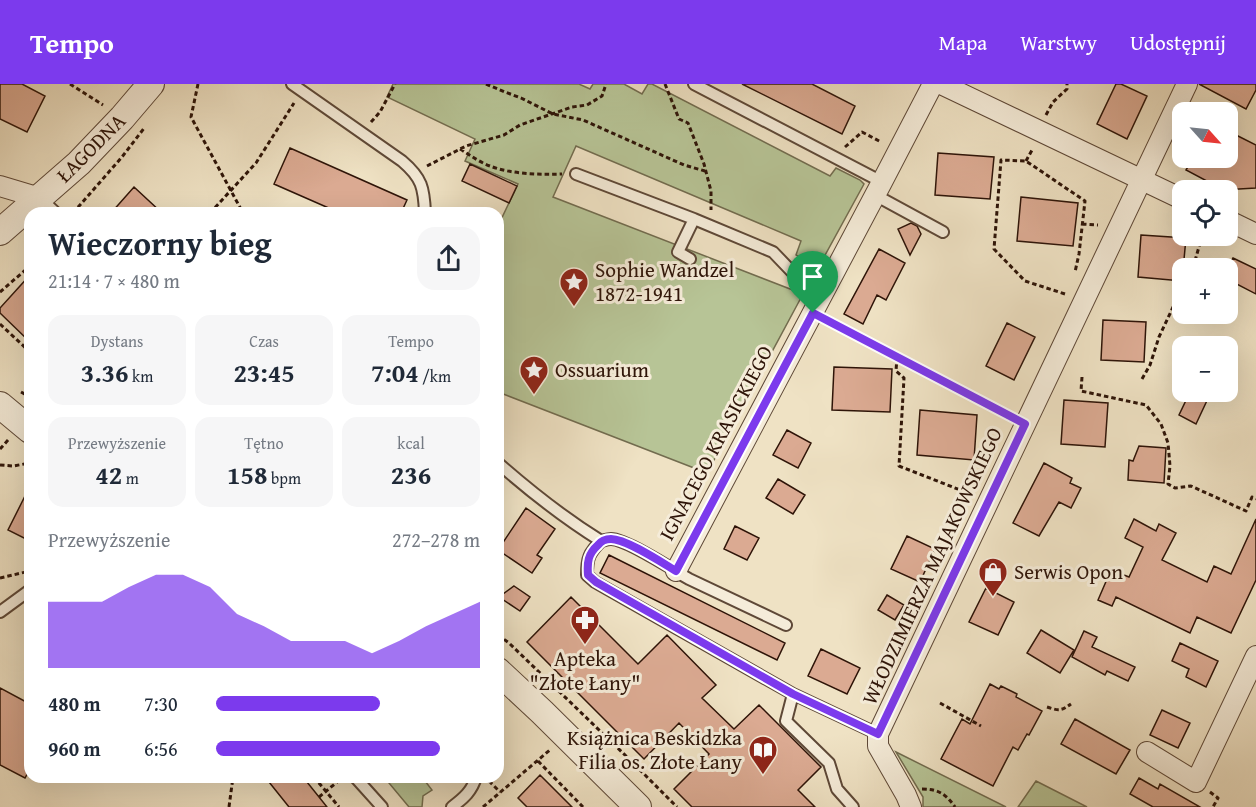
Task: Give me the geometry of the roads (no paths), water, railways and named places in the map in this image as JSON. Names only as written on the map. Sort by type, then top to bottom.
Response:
[{"type":"street","name":"ŁAGODNA","points":[[48,206],[79,163],[151,84]]},
{"type":"street","name":"IGNACEGO KRASICKIEGO","points":[[676,571],[933,84]]},
{"type":"street","points":[[941,84],[1172,194]]},
{"type":"street","name":"WŁODZIMIERZA MAJAKOWSKIEGO","points":[[910,807],[906,795],[878,746],[878,734],[1187,84]]},
{"type":"street","points":[[0,186],[48,206]]},
{"type":"street","name":"ŁAGODNA","points":[[0,232],[24,219]]},
{"type":"street","points":[[1238,225],[1256,234]]},
{"type":"street","points":[[0,405],[24,425]]},
{"type":"street","points":[[1147,752],[1196,782],[1256,656]]},
{"type":"street","points":[[504,676],[638,807]]},
{"type":"lane","points":[[694,84],[834,157],[943,232]]},
{"type":"lane","points":[[297,87],[416,173],[424,192],[425,207]]},
{"type":"lane","points":[[576,174],[773,252],[796,276],[826,288]]},
{"type":"lane","points":[[690,259],[678,252],[694,219]]},
{"type":"lane","points":[[504,468],[570,522],[601,541]]},
{"type":"lane","points":[[786,625],[689,579],[627,543],[612,539],[601,541],[589,555],[588,575],[596,582],[793,694],[878,734]]},
{"type":"lane","points":[[0,612],[24,594]]},
{"type":"lane","points":[[793,694],[786,721],[829,763],[837,789],[853,807]]},
{"type":"lane","points":[[360,783],[382,807]]},
{"type":"lane","points":[[452,807],[468,795],[475,783]]},
{"type":"place","name":"Sophie Wandzel 1872-1941","points":[[574,308]]},
{"type":"place","name":"Ossuarium","points":[[534,396]]},
{"type":"place","name":"Serwis Opon","points":[[993,598]]},
{"type":"place","name":"Apteka \"Złote Łany\"","points":[[585,646]]},
{"type":"place","name":"Książnica Beskidzka Filia os. Złote Łany","points":[[763,776]]}]
